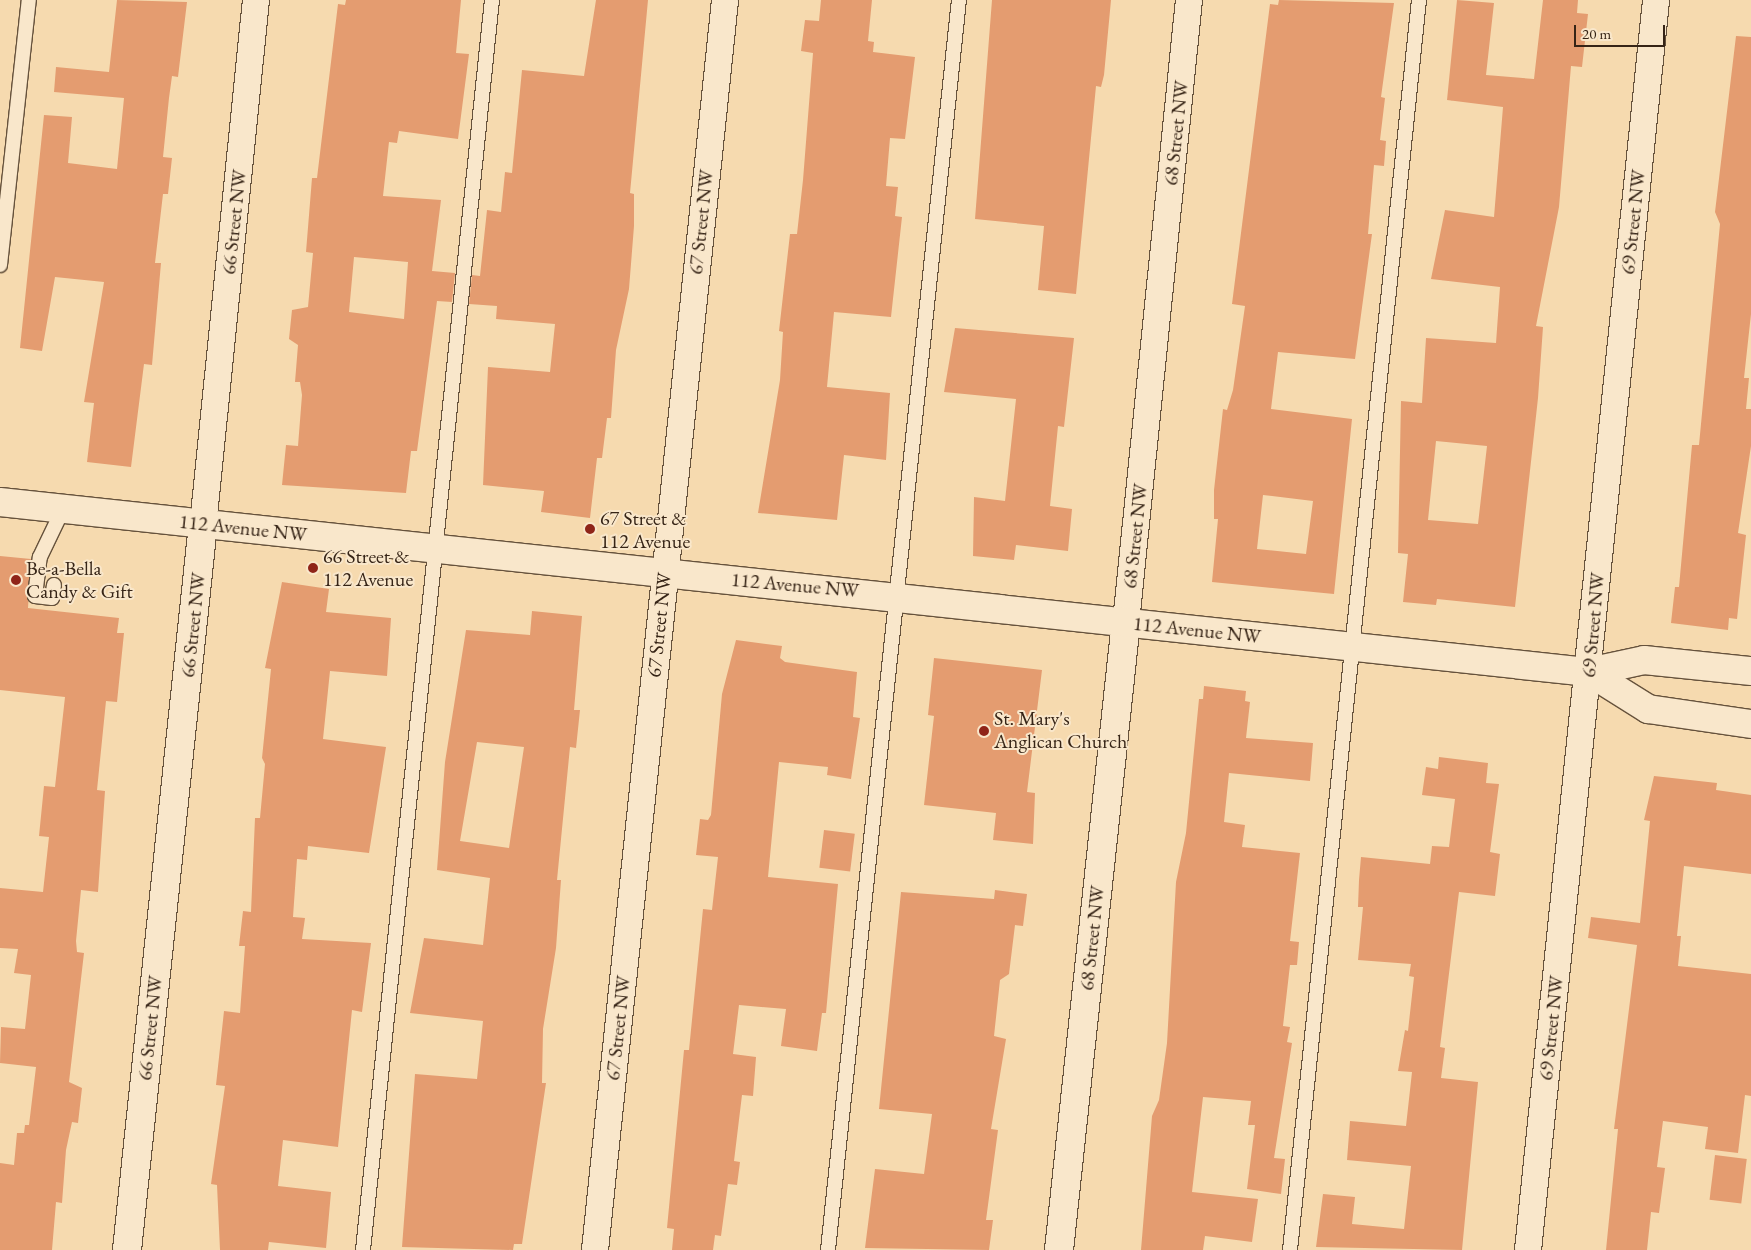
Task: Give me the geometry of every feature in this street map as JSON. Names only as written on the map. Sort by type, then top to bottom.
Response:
[{"type":"main road","name":"112 Avenue NW","points":[[0,502],[664,573],[898,595],[1126,622],[1589,672],[1644,660],[1751,671]]},
{"type":"main road","name":"66 Street NW","points":[[126,1250],[203,525]]},
{"type":"main road","name":"68 Street NW","points":[[1060,1250],[1126,622]]},
{"type":"main road","name":"112 Avenue NW","points":[[1589,672],[1648,709],[1751,724]]},
{"type":"street","name":"66 Street NW","points":[[203,525],[256,0]]},
{"type":"street","name":"67 Street NW","points":[[595,1250],[725,0]]},
{"type":"street","name":"68 Street NW","points":[[1126,622],[1189,0]]},
{"type":"street","name":"69 Street NW","points":[[1528,1250],[1589,672],[1656,0]]},
{"type":"lane","points":[[0,265],[29,0]]},
{"type":"lane","points":[[363,1250],[437,548],[492,0]]},
{"type":"lane","points":[[828,1250],[959,0]]},
{"type":"lane","points":[[1290,1250],[1355,647],[1419,0]]},
{"type":"lane","points":[[54,585],[52,598],[35,596],[40,557],[63,509]]},
{"type":"building","points":[[117,0],[187,2],[178,77],[172,76],[163,157],[172,158],[168,194],[163,194],[155,263],[161,263],[152,365],[144,364],[131,467],[87,462],[94,403],[84,402],[104,282],[55,277],[42,351],[20,348],[44,115],[72,117],[68,163],[117,169],[124,98],[54,92],[56,67],[109,72]]},
{"type":"building","points":[[346,0],[461,0],[456,53],[469,54],[458,139],[399,131],[397,143],[389,142],[383,196],[441,200],[432,271],[455,273],[452,302],[437,301],[417,451],[411,451],[406,493],[282,485],[286,445],[298,446],[302,395],[300,382],[295,382],[298,345],[289,339],[292,310],[308,307],[313,253],[306,252],[312,178],[317,178],[338,4],[345,5]],"holes":[[[354,257],[408,262],[404,319],[349,312]]]},
{"type":"building","points":[[596,0],[648,0],[630,193],[634,194],[634,226],[629,289],[616,350],[611,418],[607,418],[602,458],[597,458],[590,518],[541,512],[544,491],[483,485],[488,367],[550,372],[555,324],[496,319],[497,306],[469,304],[472,275],[480,276],[487,210],[501,212],[505,172],[512,173],[522,70],[584,76]]},
{"type":"building","points":[[821,0],[872,0],[868,41],[874,42],[873,52],[915,57],[905,139],[890,138],[886,186],[898,187],[895,216],[902,217],[891,317],[834,312],[827,387],[890,393],[886,460],[844,455],[837,520],[758,513],[780,380],[783,332],[779,331],[790,234],[797,234],[803,180],[813,53],[801,51],[805,20],[819,21]]},
{"type":"building","points":[[992,0],[1111,0],[1104,75],[1101,87],[1096,86],[1076,294],[1038,290],[1044,226],[975,219]]},
{"type":"building","points":[[1279,0],[1394,3],[1381,97],[1385,98],[1380,140],[1386,141],[1384,166],[1374,165],[1368,234],[1372,234],[1355,359],[1278,352],[1271,409],[1352,419],[1334,594],[1212,582],[1218,519],[1214,519],[1214,490],[1223,409],[1227,410],[1233,390],[1245,306],[1232,304],[1270,4],[1278,5]],"holes":[[[1263,495],[1313,501],[1306,554],[1257,549]]]},
{"type":"building","points":[[1457,0],[1494,3],[1486,75],[1534,79],[1543,0],[1578,0],[1577,13],[1588,14],[1582,67],[1571,66],[1559,207],[1536,326],[1543,327],[1538,398],[1515,607],[1437,599],[1436,605],[1403,602],[1408,554],[1398,553],[1401,401],[1422,403],[1426,338],[1496,343],[1500,287],[1431,279],[1445,210],[1494,217],[1503,107],[1447,100]],"holes":[[[1436,441],[1487,446],[1478,524],[1428,520]]]},
{"type":"building","points":[[1736,36],[1751,37],[1751,314],[1744,378],[1749,378],[1746,409],[1751,409],[1751,446],[1738,533],[1746,535],[1737,619],[1729,618],[1728,630],[1671,623],[1675,587],[1679,587],[1692,445],[1699,445],[1720,224],[1715,212]]},
{"type":"building","points":[[955,328],[1074,338],[1064,427],[1058,426],[1050,506],[1072,509],[1068,551],[1016,545],[1014,560],[973,556],[974,497],[1005,501],[1016,399],[944,392]]},
{"type":"building","points":[[0,556],[31,559],[28,608],[119,618],[117,633],[124,633],[117,702],[106,701],[97,790],[105,791],[98,892],[81,890],[76,941],[77,952],[84,953],[69,1082],[82,1088],[78,1123],[72,1122],[66,1150],[62,1203],[56,1202],[52,1250],[0,1250],[0,1163],[14,1165],[17,1133],[24,1133],[25,1125],[29,1125],[36,1067],[0,1063],[1,1027],[25,1029],[31,975],[14,973],[18,949],[0,948],[0,888],[43,892],[49,837],[39,836],[44,786],[55,787],[65,697],[0,690]]},
{"type":"building","points":[[282,582],[329,589],[326,612],[391,618],[387,676],[330,671],[323,739],[386,747],[369,853],[308,846],[307,860],[297,859],[293,917],[305,918],[302,939],[371,943],[362,1012],[352,1010],[338,1147],[283,1140],[278,1186],[331,1192],[326,1248],[269,1242],[268,1250],[220,1250],[217,1185],[211,1184],[225,1086],[216,1085],[224,1011],[240,1013],[245,946],[239,946],[243,911],[251,912],[255,818],[260,818],[265,764],[262,758],[271,669],[265,668]]},
{"type":"building","points":[[532,611],[582,616],[574,710],[580,710],[576,748],[570,747],[557,880],[561,880],[556,948],[543,1029],[542,1083],[546,1083],[522,1244],[514,1244],[513,1250],[402,1247],[415,1074],[477,1079],[483,1021],[410,1013],[424,938],[483,945],[490,878],[437,870],[445,762],[466,630],[530,635]],"holes":[[[477,742],[524,747],[509,848],[460,841]]]},
{"type":"building","points":[[736,640],[782,646],[780,658],[785,662],[857,672],[853,717],[860,718],[851,779],[827,775],[828,767],[779,762],[768,877],[838,884],[826,1013],[822,1013],[817,1051],[781,1046],[786,1009],[739,1005],[733,1054],[756,1057],[753,1096],[742,1095],[734,1161],[740,1162],[737,1185],[728,1184],[721,1236],[715,1235],[713,1250],[672,1250],[674,1229],[667,1228],[684,1050],[689,1050],[703,909],[712,910],[718,857],[696,855],[700,819],[708,820],[711,815],[722,694]]},
{"type":"building","name":"St. Mary's Anglican Church","points":[[934,658],[1042,670],[1027,792],[1035,793],[1033,844],[993,840],[996,813],[924,805],[934,716],[928,715]]},
{"type":"building","points":[[1204,686],[1246,691],[1245,701],[1250,702],[1246,738],[1313,743],[1310,781],[1229,773],[1224,822],[1245,825],[1242,847],[1300,853],[1290,941],[1299,942],[1297,965],[1290,965],[1283,1026],[1290,1027],[1287,1042],[1292,1043],[1274,1158],[1285,1159],[1281,1194],[1247,1189],[1255,1125],[1248,1125],[1251,1101],[1203,1097],[1192,1192],[1258,1199],[1252,1242],[1205,1236],[1203,1250],[1141,1250],[1152,1116],[1159,1100],[1167,1043],[1176,882],[1186,833],[1199,699],[1203,699]]},
{"type":"building","points":[[1439,757],[1488,763],[1486,783],[1499,784],[1490,852],[1500,854],[1495,896],[1459,892],[1440,1047],[1445,1048],[1441,1078],[1478,1082],[1462,1250],[1316,1247],[1323,1194],[1355,1197],[1352,1224],[1404,1229],[1411,1166],[1347,1160],[1350,1121],[1406,1126],[1412,1072],[1398,1071],[1405,1030],[1408,1031],[1414,977],[1409,976],[1411,964],[1358,960],[1363,907],[1358,907],[1359,880],[1361,857],[1430,864],[1432,846],[1449,847],[1455,799],[1422,795],[1426,767],[1438,769]]},
{"type":"building","points":[[1654,776],[1717,783],[1716,790],[1751,795],[1751,874],[1684,866],[1677,936],[1681,936],[1678,966],[1751,974],[1751,1096],[1745,1095],[1738,1153],[1705,1149],[1708,1127],[1663,1121],[1657,1167],[1665,1168],[1659,1213],[1651,1212],[1647,1250],[1606,1250],[1618,1129],[1614,1129],[1637,945],[1588,938],[1591,917],[1640,923],[1650,821],[1644,820]]},
{"type":"building","points":[[824,830],[855,834],[850,871],[819,868]]},
{"type":"building","points":[[995,890],[1027,894],[1023,926],[1015,925],[1009,974],[1000,980],[994,1036],[1006,1039],[991,1129],[998,1130],[986,1220],[993,1220],[989,1250],[865,1248],[875,1169],[924,1174],[932,1114],[879,1109],[901,892],[994,899]]},
{"type":"building","points":[[1715,1155],[1747,1159],[1741,1204],[1710,1200]]},
{"type":"place","name":"67 Street & 112 Avenue","points":[[590,529]]},
{"type":"place","name":"66 Street & 112 Avenue","points":[[313,568]]},
{"type":"place","name":"Be-a-Bella Candy & Gift","points":[[16,580]]},
{"type":"place","name":"St. Mary's Anglican Church","points":[[984,731]]}]
